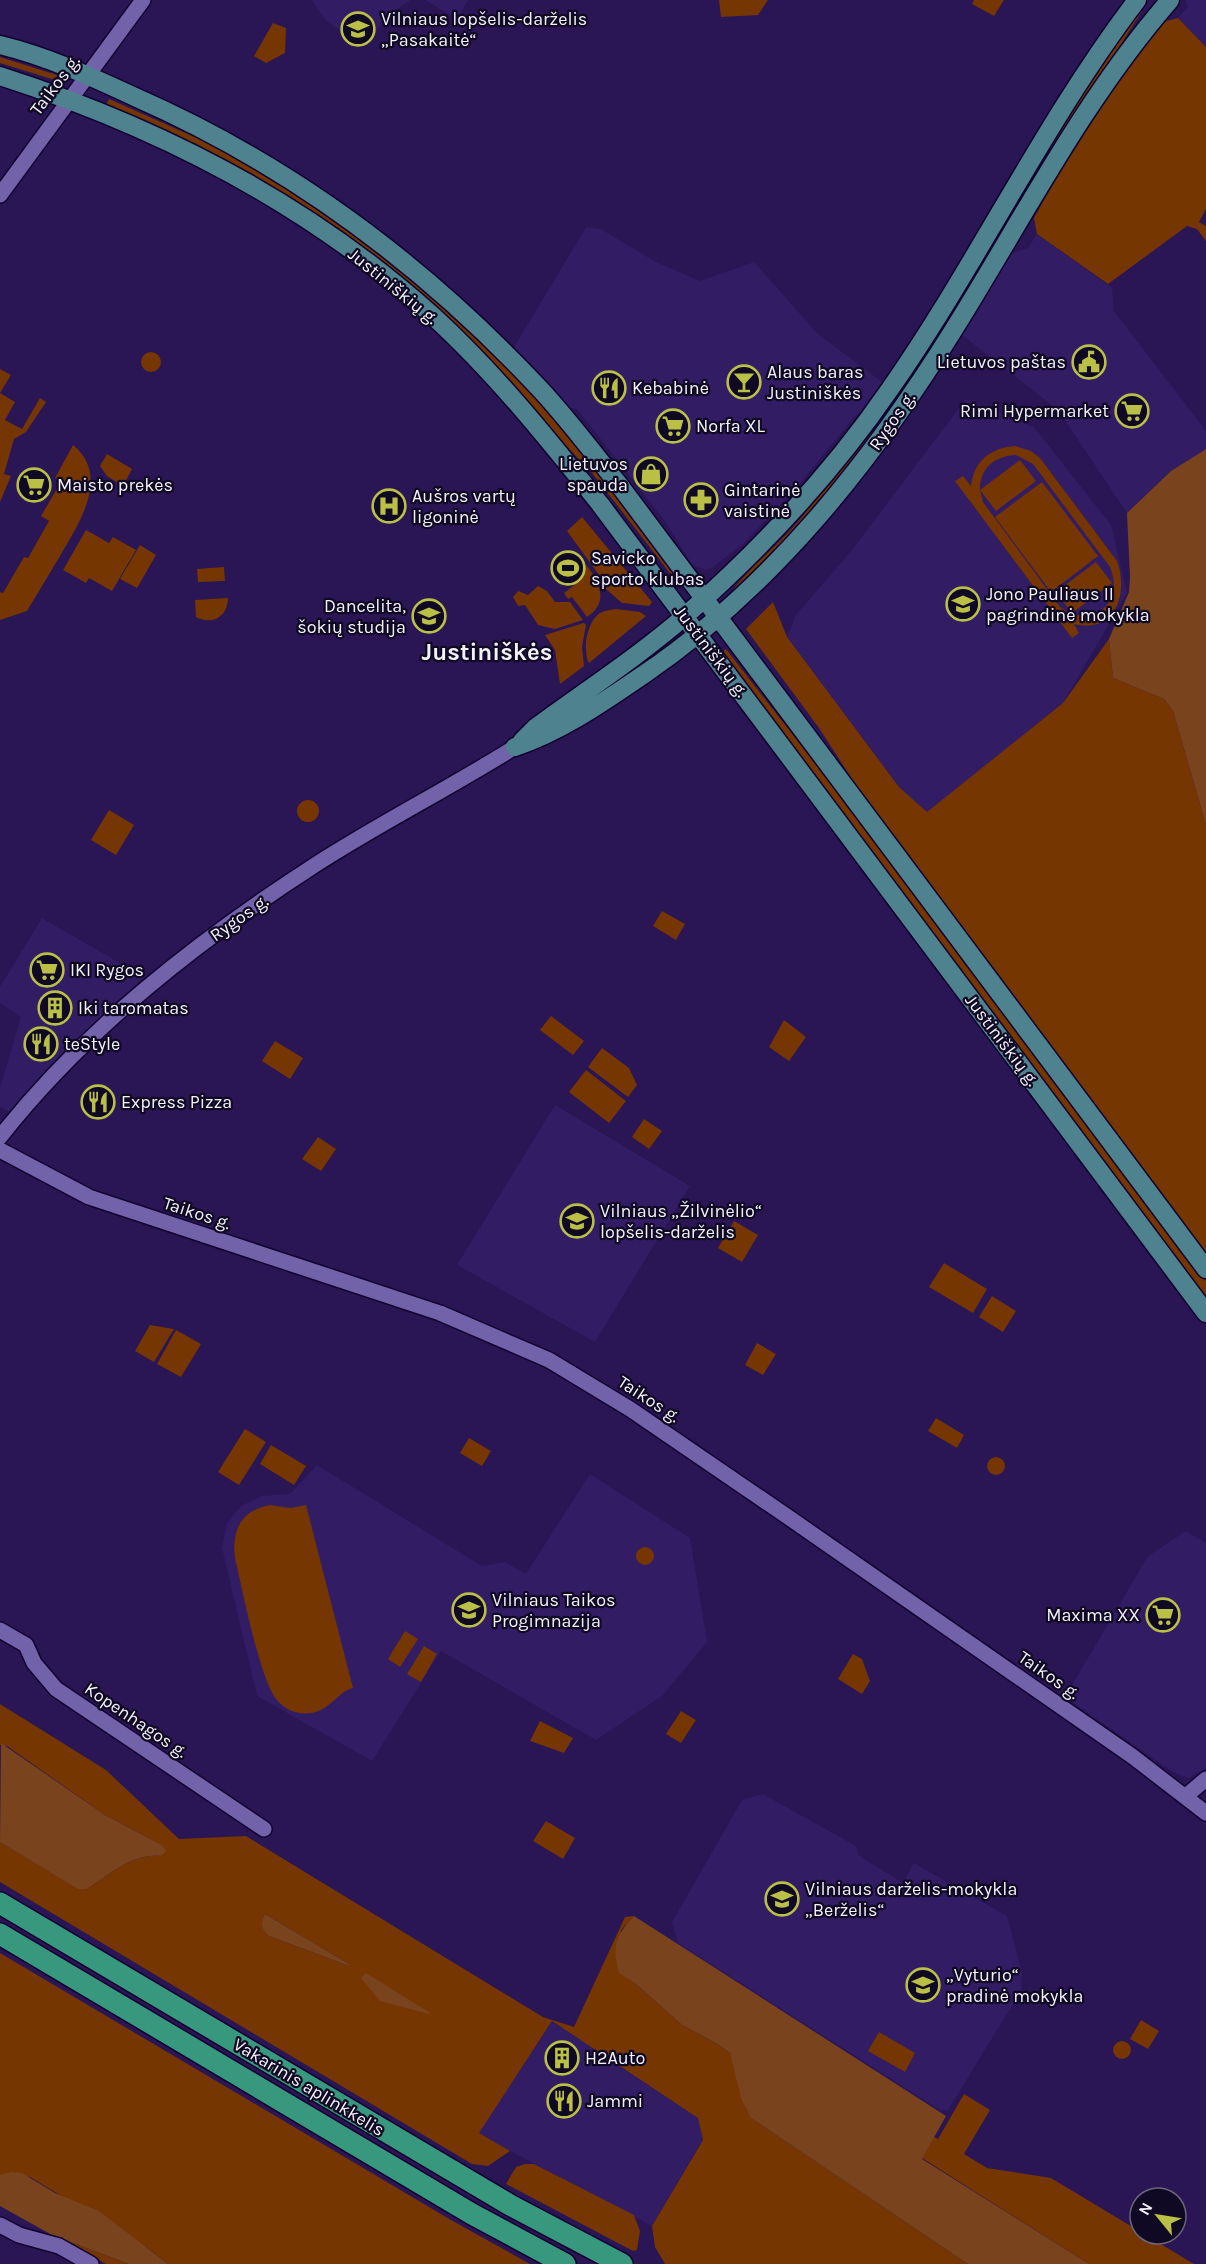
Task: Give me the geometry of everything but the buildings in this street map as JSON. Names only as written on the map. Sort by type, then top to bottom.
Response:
[{"type":"highway","name":"Vakarinis aplinkkelis","points":[[0,1903],[471,2182],[622,2264]]},
{"type":"highway","name":"Vakarinis aplinkkelis","points":[[0,1934],[472,2214],[565,2264]]},
{"type":"main road","name":"Rygos g.","points":[[515,747],[535,728],[685,616],[789,514],[862,427],[891,388],[1090,65],[1137,0]]},
{"type":"main road","name":"Rygos g.","points":[[515,747],[567,726],[699,635],[809,528],[876,445],[957,325],[1066,141],[1108,78],[1170,0]]},
{"type":"main road","name":"Justiniškių g.","points":[[0,45],[87,75],[171,113],[273,169],[350,218],[402,258],[483,330],[541,390],[620,486],[1206,1269]]},
{"type":"main road","name":"Justiniškių g.","points":[[0,76],[69,98],[195,154],[255,187],[328,235],[393,283],[434,318],[536,425],[600,504],[1206,1313]]},
{"type":"street","name":"Taikos g.","points":[[0,195],[143,0]]},
{"type":"street","name":"Rygos g.","points":[[0,1137],[69,1061],[109,1022],[146,988],[207,940],[317,864],[515,747]]},
{"type":"street","name":"Taikos g.","points":[[0,1150],[89,1197],[440,1313],[549,1360],[698,1455],[1186,1796],[1206,1813]]},
{"type":"street","name":"Kopenhagos g.","points":[[0,1630],[26,1645],[34,1663],[56,1689],[264,1829]]},
{"type":"street","points":[[1186,1796],[1206,1779]]},
{"type":"street","points":[[0,2225],[19,2235],[59,2246],[91,2264]]},
{"type":"shaded area","name":"Vilniaus lopšelis-darželis „Pasakaitė“","points":[[312,0],[411,0],[386,16],[373,37],[362,44],[326,21]]},
{"type":"shaded area","name":"Vilniaus lopšelis-darželis „Pasakaitė“","points":[[425,0],[468,0],[457,19]]},
{"type":"shaded area","points":[[719,0],[768,0],[758,15],[721,17]]},
{"type":"shaded area","points":[[974,0],[1004,0],[994,16],[972,4]]},
{"type":"shaded area","points":[[1185,0],[1206,0],[1206,47],[1178,18],[1188,7]]},
{"type":"shaded area","points":[[1138,8],[1142,11],[998,239],[1027,182],[1066,115]]},
{"type":"shaded area","points":[[1178,18],[1206,47],[1206,209],[1199,222],[1206,226],[1206,241],[1197,229],[1187,226],[1108,284],[1037,234],[1034,218],[1087,121],[1159,23]]},
{"type":"shaded area","points":[[273,23],[286,28],[285,53],[266,63],[254,56]]},
{"type":"shaded area","points":[[0,57],[57,75],[55,80],[0,63]]},
{"type":"shaded area","points":[[109,99],[260,166],[341,219],[466,322],[590,458],[681,578],[676,581],[593,474],[442,316],[183,140],[106,105]]},
{"type":"shaded area","points":[[586,227],[601,229],[656,262],[700,281],[754,262],[818,334],[885,384],[866,408],[855,416],[797,487],[744,543],[712,568],[705,570],[692,565],[665,521],[577,409],[567,407],[513,349]]},
{"type":"shaded area","points":[[1037,234],[1112,288],[1114,311],[1206,431],[1206,449],[1171,471],[1127,513],[1058,410],[962,335],[1011,253],[1028,248]]},
{"type":"shaded area","points":[[931,340],[937,344],[887,420],[807,519],[734,592],[732,591],[793,528],[868,430]]},
{"type":"shaded area","points":[[151,352],[158,355],[161,362],[158,369],[151,372],[144,369],[141,362],[144,355]]},
{"type":"shaded area","points":[[0,369],[11,375],[0,393]]},
{"type":"shaded area","points":[[0,393],[15,402],[5,420],[22,429],[40,398],[46,402],[26,432],[14,439],[4,474],[11,476],[0,502]]},
{"type":"shaded area","name":"Jono Pauliaus II pagrindinė mokykla","points":[[966,399],[1034,427],[1111,525],[1127,593],[1063,703],[927,813],[899,787],[787,637],[796,615],[852,550]]},
{"type":"shaded area","points":[[73,445],[84,457],[90,471],[91,485],[82,515],[27,611],[0,620],[0,592],[3,593],[24,557],[28,558],[49,521],[41,516],[61,482],[55,478]]},
{"type":"shaded area","points":[[1015,446],[1031,451],[1040,458],[1117,561],[1121,586],[1115,609],[1100,623],[1088,626],[1074,624],[1079,633],[1072,638],[955,481],[963,476],[971,486],[976,469],[985,457],[1006,447]],"holes":[[[1016,455],[1033,464],[1110,567],[1113,592],[1103,610],[1083,616],[1060,607],[983,502],[981,482],[986,469],[995,460]]]},
{"type":"shaded area","points":[[1206,449],[1206,825],[1173,711],[1164,699],[1113,678],[1109,639],[1129,592],[1127,513],[1171,471]]},
{"type":"shaded area","points":[[107,454],[132,469],[123,486],[107,476],[100,466]]},
{"type":"shaded area","points":[[1020,460],[1036,481],[996,511],[980,490]]},
{"type":"shaded area","points":[[1042,482],[1098,556],[1051,592],[995,517]]},
{"type":"shaded area","points":[[582,517],[652,602],[649,606],[622,603],[606,589],[602,579],[567,531]]},
{"type":"shaded area","points":[[86,530],[109,543],[113,537],[136,550],[112,591],[89,578],[86,583],[63,570]]},
{"type":"shaded area","points":[[140,545],[156,555],[137,588],[120,579]]},
{"type":"shaded area","points":[[577,556],[594,576],[600,593],[600,602],[587,617],[572,597],[568,599],[564,593],[581,580],[576,573],[579,570],[571,561]]},
{"type":"shaded area","points":[[1096,562],[1112,583],[1072,613],[1056,592]]},
{"type":"shaded area","points":[[224,567],[225,581],[198,582],[197,569]]},
{"type":"shaded area","points":[[538,586],[547,591],[555,602],[570,602],[583,620],[555,629],[538,625],[525,605],[518,606],[513,597],[518,591],[528,595]]},
{"type":"shaded area","points":[[228,598],[225,610],[218,618],[202,620],[196,617],[195,600]]},
{"type":"shaded area","points":[[773,602],[787,637],[899,787],[927,812],[1063,703],[1109,639],[1113,678],[1164,699],[1173,711],[1206,825],[1206,1259],[878,819],[819,728],[746,629]]},
{"type":"shaded area","points":[[616,609],[640,612],[646,616],[589,663],[586,643],[589,628],[602,612]]},
{"type":"shaded area","points":[[584,623],[586,625],[582,647],[584,666],[560,684],[555,650],[545,635]]},
{"type":"shaded area","points":[[726,649],[920,898],[1206,1281],[1206,1302],[722,652]]},
{"type":"shaded area","points":[[308,800],[316,803],[319,811],[316,819],[308,822],[300,819],[297,811],[300,803]]},
{"type":"shaded area","points":[[109,810],[134,825],[116,855],[91,840]]},
{"type":"shaded area","points":[[662,911],[685,924],[676,940],[653,926]]},
{"type":"shaded area","points":[[42,918],[144,977],[83,1034],[10,1112],[0,1107],[0,1088],[21,1017],[0,1003],[0,987]]},
{"type":"shaded area","points":[[551,1016],[584,1041],[573,1055],[540,1030]]},
{"type":"shaded area","points":[[784,1020],[806,1037],[789,1061],[769,1047]]},
{"type":"shaded area","points":[[275,1041],[303,1058],[290,1079],[262,1061]]},
{"type":"shaded area","points":[[602,1048],[629,1068],[637,1085],[628,1097],[588,1067]]},
{"type":"shaded area","points":[[586,1070],[626,1101],[609,1123],[569,1092]]},
{"type":"shaded area","name":"Vilniaus „Žilvinėlio“ lopšelis-darželis","points":[[555,1105],[690,1186],[595,1342],[457,1265]]},
{"type":"shaded area","points":[[644,1119],[662,1131],[649,1149],[632,1137]]},
{"type":"shaded area","points":[[318,1137],[336,1149],[321,1171],[302,1159]]},
{"type":"shaded area","points":[[734,1221],[758,1235],[742,1262],[718,1248]]},
{"type":"shaded area","points":[[944,1263],[987,1289],[973,1313],[929,1287]]},
{"type":"shaded area","points":[[992,1296],[1016,1311],[1003,1332],[979,1317]]},
{"type":"shaded area","points":[[150,1325],[174,1329],[154,1362],[135,1351]]},
{"type":"shaded area","points":[[176,1330],[201,1344],[181,1377],[157,1364]]},
{"type":"shaded area","points":[[757,1343],[776,1354],[763,1375],[745,1365]]},
{"type":"shaded area","points":[[936,1418],[964,1435],[957,1448],[928,1431]]},
{"type":"shaded area","points":[[245,1429],[266,1442],[239,1485],[218,1472]]},
{"type":"shaded area","points":[[469,1438],[491,1451],[482,1466],[460,1453]]},
{"type":"shaded area","points":[[271,1445],[306,1466],[294,1485],[260,1464]]},
{"type":"shaded area","points":[[992,1457],[1000,1457],[1005,1462],[1003,1473],[992,1475],[987,1470],[987,1462]]},
{"type":"shaded area","name":"Vilniaus Taikos Progimnazija","points":[[317,1465],[482,1566],[505,1562],[526,1574],[590,1474],[690,1538],[707,1642],[662,1696],[596,1740],[441,1651],[372,1761],[257,1696],[222,1548],[227,1523],[241,1506],[262,1496],[290,1494]]},
{"type":"shaded area","points":[[270,1505],[291,1508],[306,1505],[353,1688],[342,1693],[318,1712],[297,1712],[288,1709],[277,1700],[264,1674],[247,1611],[235,1558],[235,1539],[240,1523],[252,1511]]},
{"type":"shaded area","points":[[1186,1531],[1206,1543],[1206,1768],[1189,1778],[1173,1772],[1065,1697],[1148,1556]]},
{"type":"shaded area","points":[[645,1547],[651,1550],[654,1556],[651,1562],[645,1565],[639,1562],[636,1556],[639,1550]]},
{"type":"shaded area","points":[[405,1631],[418,1639],[400,1667],[388,1659]]},
{"type":"shaded area","points":[[424,1646],[437,1654],[421,1682],[407,1674]]},
{"type":"shaded area","points":[[853,1654],[862,1659],[870,1681],[862,1694],[838,1679]]},
{"type":"shaded area","points":[[0,1704],[106,1770],[179,1839],[246,1836],[543,2017],[574,2027],[625,1917],[634,1916],[621,1930],[619,1972],[682,2025],[730,2053],[751,2118],[968,2264],[665,2264],[655,2247],[652,2226],[703,2140],[698,2118],[552,2021],[479,2133],[510,2151],[488,2166],[472,2164],[0,1882],[0,1842],[79,1889],[87,1889],[131,1861],[161,1856],[162,1845],[105,1815],[7,1746],[0,1745]],"holes":[[[265,1914],[349,1966],[269,1936],[263,1926]]]},
{"type":"shaded area","points":[[681,1711],[696,1720],[681,1743],[666,1734]]},
{"type":"shaded area","points":[[540,1721],[573,1738],[564,1753],[530,1741]]},
{"type":"shaded area","points":[[1,1743],[105,1815],[162,1845],[166,1851],[161,1856],[131,1861],[87,1889],[78,1889],[0,1842]]},
{"type":"shaded area","points":[[763,1794],[856,1846],[858,1854],[864,1859],[903,1883],[914,1863],[1007,1916],[1022,1972],[1021,1991],[948,2110],[940,2110],[678,1943],[672,1922],[742,1800]]},
{"type":"shaded area","points":[[546,1821],[575,1838],[563,1859],[533,1841]]},
{"type":"shaded area","points":[[265,1914],[349,1966],[269,1936],[262,1926]]},
{"type":"shaded area","points":[[634,1916],[946,2116],[922,2159],[1089,2264],[968,2264],[751,2118],[741,2098],[730,2053],[682,2025],[636,1984],[619,1973],[616,1956],[617,1942]]},
{"type":"shaded area","points":[[0,1953],[451,2220],[530,2264],[168,2264],[146,2247],[30,2177],[0,2175]]},
{"type":"shaded area","points":[[366,1973],[429,2014],[380,2001],[361,1978]]},
{"type":"shaded area","points":[[1141,2020],[1159,2031],[1148,2049],[1130,2039]]},
{"type":"shaded area","points":[[552,2021],[698,2118],[703,2139],[652,2226],[478,2134]]},
{"type":"shaded area","points":[[879,2032],[915,2053],[905,2072],[868,2051]]},
{"type":"shaded area","points":[[1118,2041],[1126,2041],[1131,2046],[1129,2057],[1118,2059],[1113,2054],[1113,2046]]},
{"type":"shaded area","points":[[964,2094],[990,2110],[964,2154],[987,2168],[1051,2178],[1128,2224],[1128,2246],[1164,2246],[1194,2264],[1089,2264],[922,2158],[934,2137],[938,2139]]},
{"type":"shaded area","points":[[534,2164],[634,2215],[640,2231],[637,2250],[633,2251],[506,2184],[516,2167]]},
{"type":"shaded area","points":[[11,2172],[22,2173],[55,2193],[99,2211],[168,2264],[129,2264],[52,2235],[0,2206],[0,2175]]},
{"type":"shaded area","points":[[52,2235],[129,2264],[106,2264]]},
{"type":"place","name":"Vilniaus lopšelis-darželis „Pasakaitė“","points":[[358,29]]},
{"type":"place","name":"Lietuvos paštas","points":[[1089,362]]},
{"type":"place","name":"Alaus baras Justiniškės","points":[[744,382]]},
{"type":"place","name":"Kebabinė","points":[[609,388]]},
{"type":"place","name":"Rimi Hypermarket","points":[[1132,411]]},
{"type":"place","name":"Norfa XL","points":[[673,426]]},
{"type":"place","name":"Lietuvos spauda","points":[[651,474]]},
{"type":"place","name":"Maisto prekės","points":[[34,485]]},
{"type":"place","name":"Gintarinė vaistinė","points":[[701,500]]},
{"type":"place","name":"Aušros vartų ligoninė","points":[[389,506]]},
{"type":"place","name":"Savicko sporto klubas","points":[[568,568]]},
{"type":"place","name":"Jono Pauliaus II pagrindinė mokykla","points":[[963,604]]},
{"type":"place","name":"Dancelita, šokių studija","points":[[429,616]]},
{"type":"place","name":"IKI Rygos","points":[[47,970]]},
{"type":"place","name":"Iki taromatas","points":[[55,1008]]},
{"type":"place","name":"teStyle","points":[[41,1044]]},
{"type":"place","name":"Express Pizza","points":[[98,1102]]},
{"type":"place","name":"Vilniaus „Žilvinėlio“ lopšelis-darželis","points":[[577,1221]]},
{"type":"place","name":"Vilniaus Taikos Progimnazija","points":[[469,1610]]},
{"type":"place","name":"Maxima XX","points":[[1163,1615]]},
{"type":"place","name":"Vilniaus darželis-mokykla „Berželis“","points":[[782,1899]]},
{"type":"place","name":"„Vyturio“ pradinė mokykla","points":[[923,1985]]},
{"type":"place","name":"H2Auto","points":[[562,2058]]},
{"type":"place","name":"Jammi","points":[[564,2101]]},
{"type":"district","name":"Justiniškės","points":[[487,652]]}]
